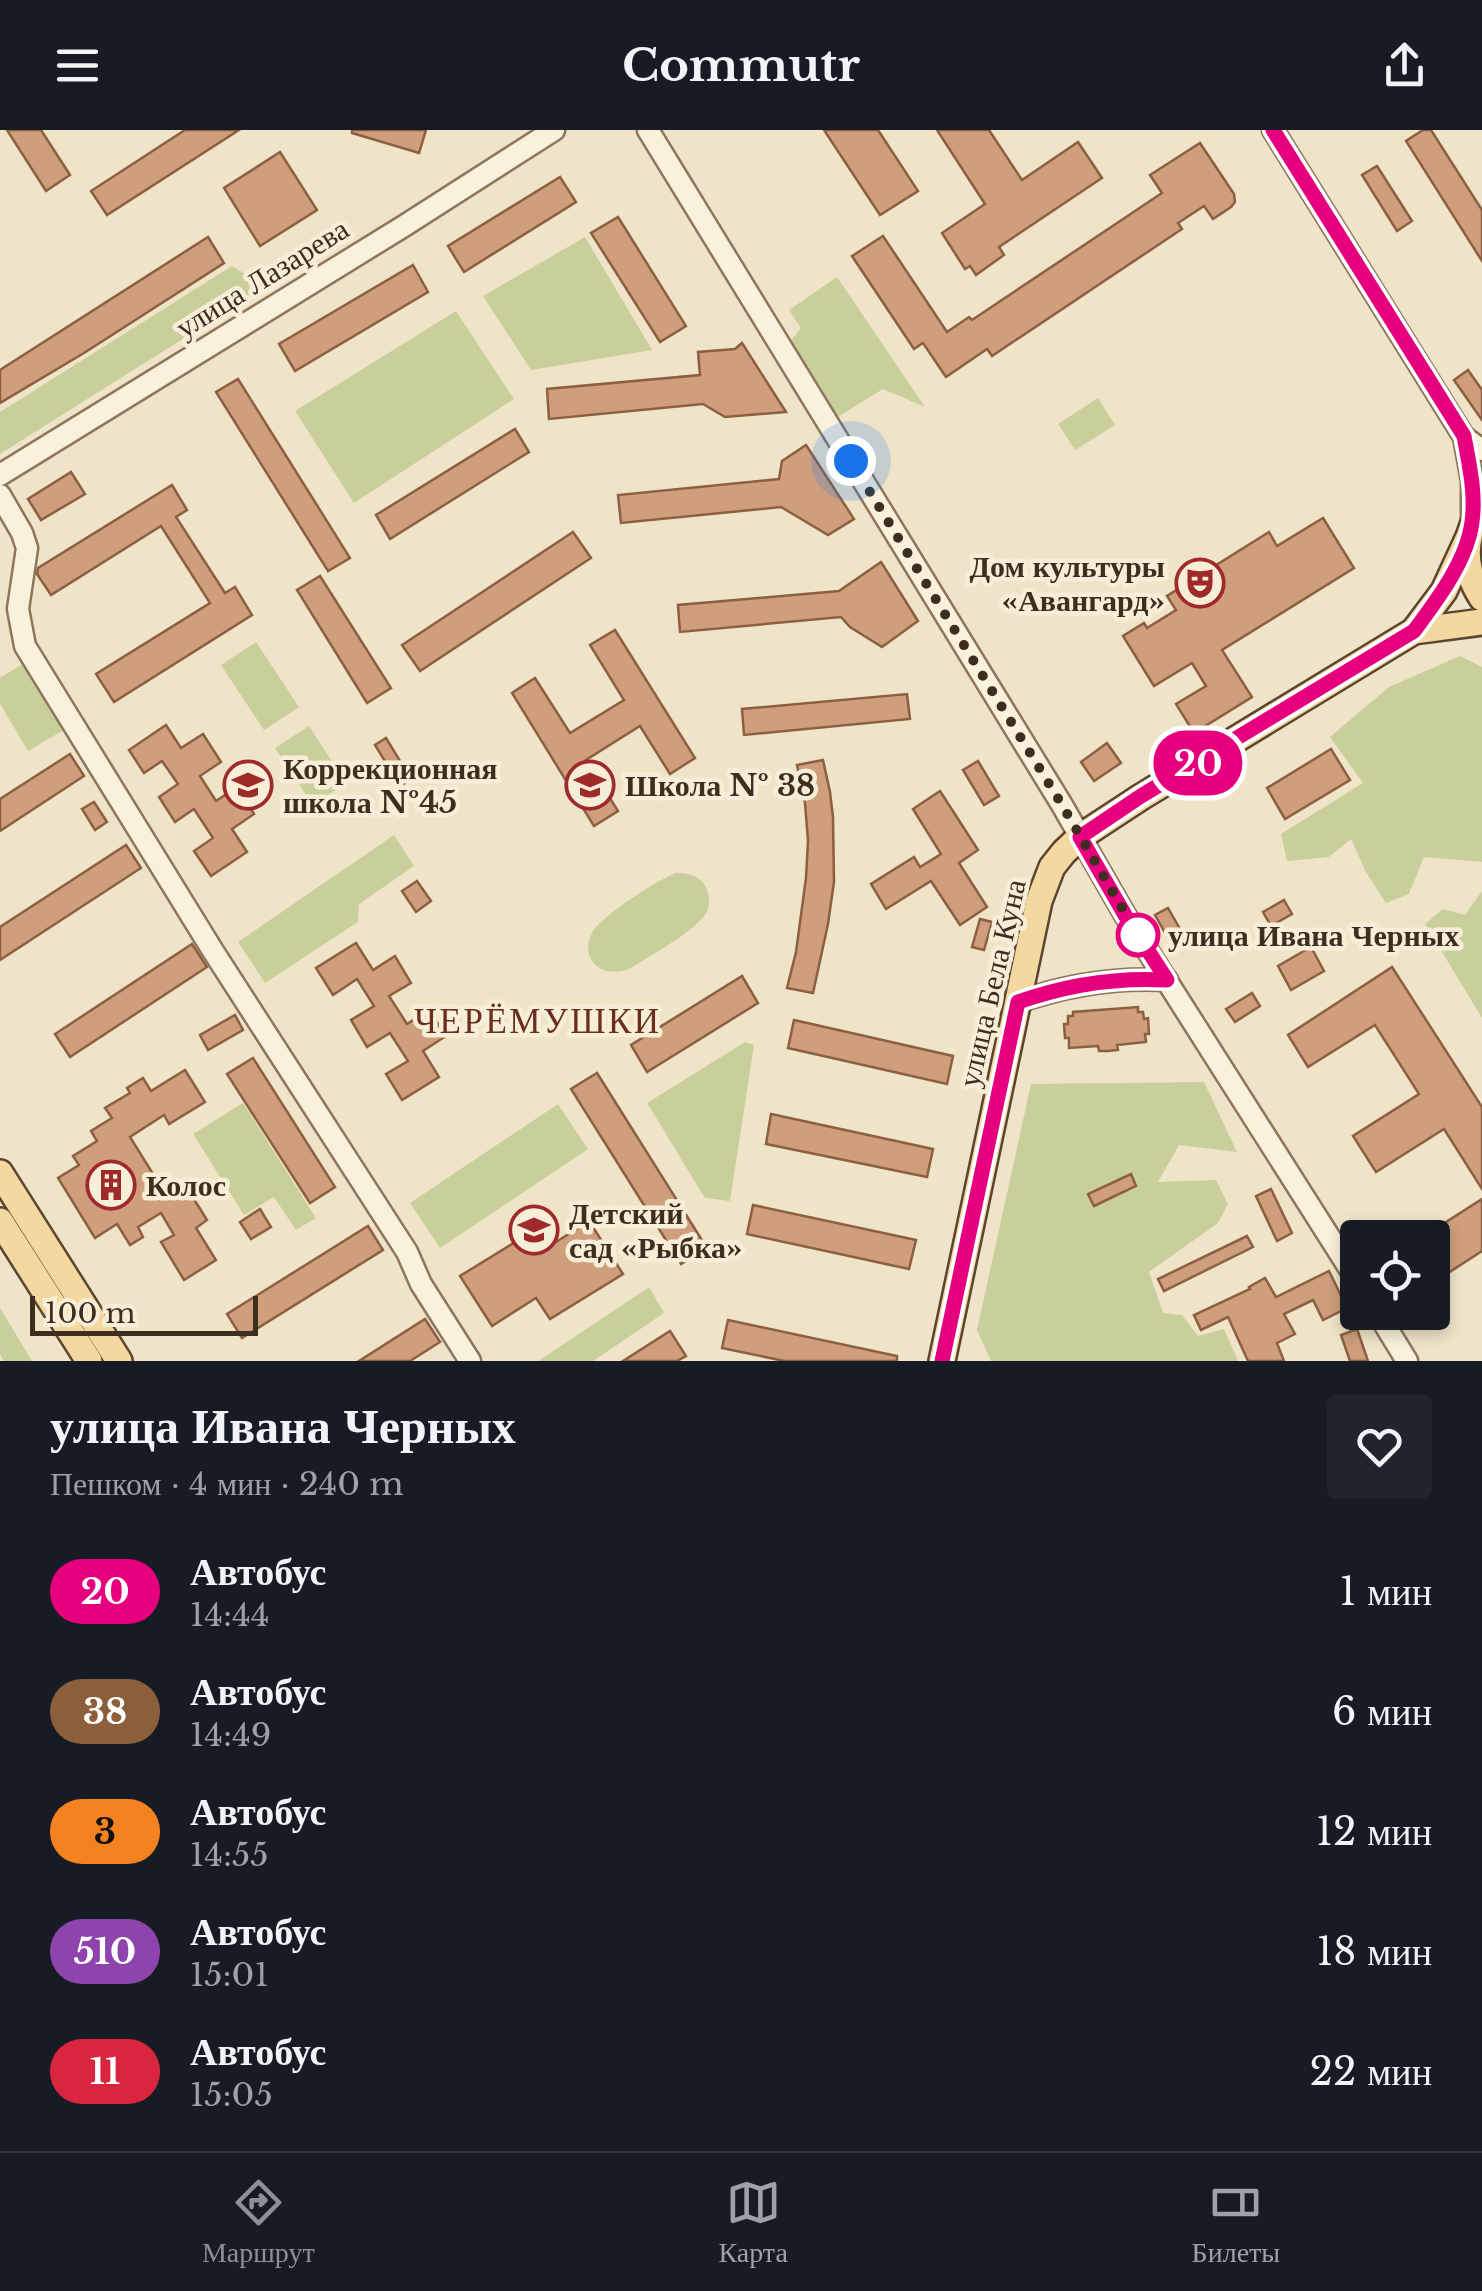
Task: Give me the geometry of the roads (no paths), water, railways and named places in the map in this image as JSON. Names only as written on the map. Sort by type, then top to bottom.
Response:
[{"type":"main road","name":"улица Бела Куна","points":[[1414,631],[1444,590],[1474,525]]},
{"type":"main road","points":[[1474,525],[1468,568],[1482,598]]},
{"type":"main road","name":"улица Бела Куна","points":[[942,1361],[1044,883],[1064,852],[1141,796],[1414,631],[1482,622]]},
{"type":"main road","points":[[0,1172],[119,1361]]},
{"type":"main road","points":[[0,1220],[89,1361]]},
{"type":"street","name":"улица Лазарева","points":[[0,474],[554,130]]},
{"type":"street","points":[[648,130],[1125,915],[1340,1254]]},
{"type":"street","points":[[1272,130],[1464,436],[1482,450]]},
{"type":"street","points":[[1464,436],[1474,525]]},
{"type":"street","points":[[0,494],[27,548],[18,610],[25,646],[208,942],[407,1252],[421,1284],[470,1361]]},
{"type":"street","points":[[1018,1002],[1059,989],[1112,980],[1167,980]]},
{"type":"street","points":[[1387,1330],[1407,1361]]},
{"type":"place","name":"Дом культуры «Авангард»","points":[[1200,583]]},
{"type":"place","name":"Коррекционная школа №45","points":[[248,785]]},
{"type":"place","name":"Школа № 38","points":[[590,785]]},
{"type":"place","name":"улица Ивана Черных","points":[[1138,935]]},
{"type":"place","name":"Колос","points":[[111,1185]]},
{"type":"place","name":"Детский сад «Рыбка»","points":[[534,1230]]},
{"type":"district","name":"ЧЕРЁМУШКИ","points":[[538,1020]]}]
